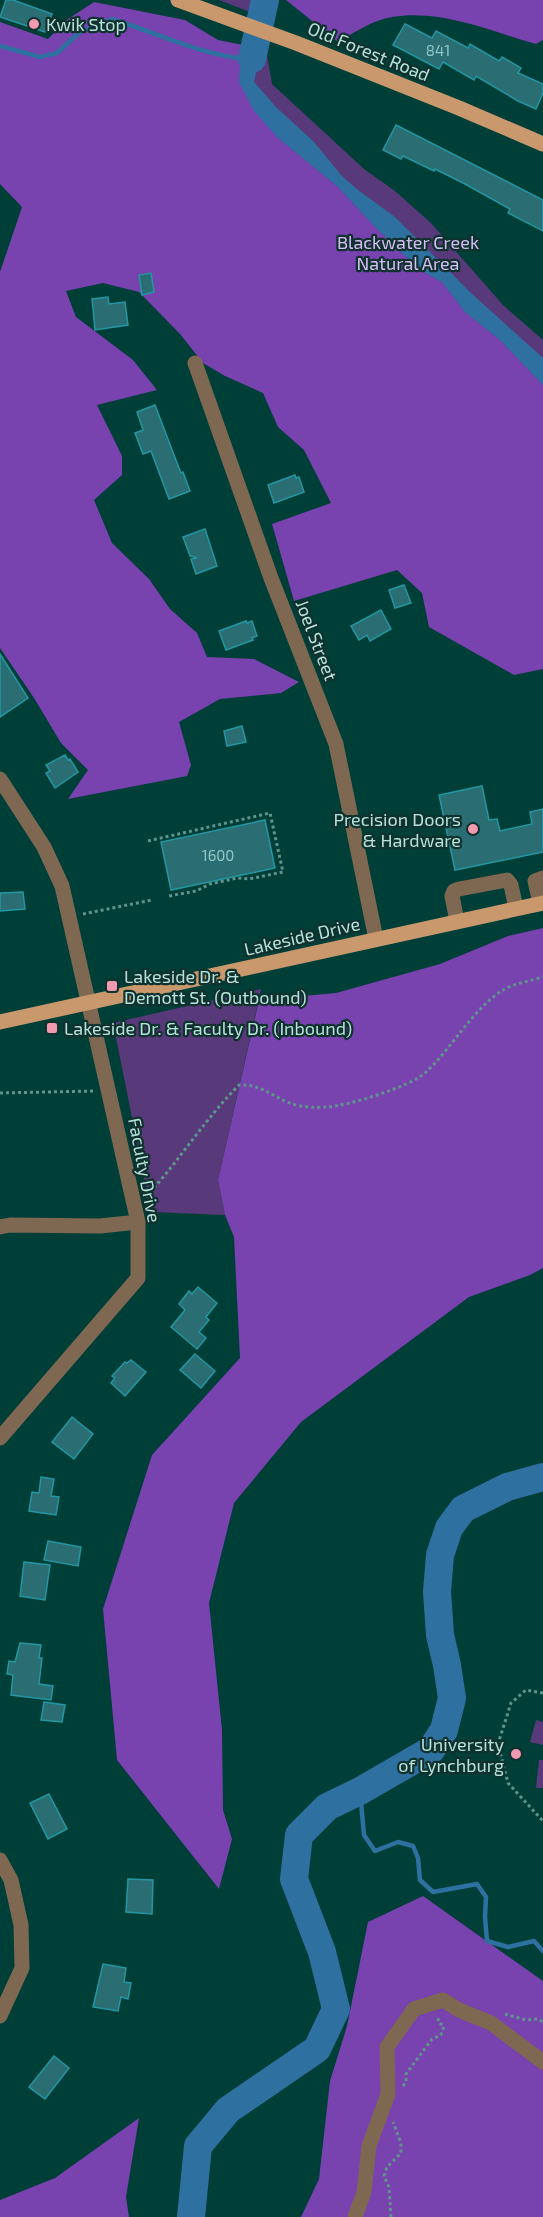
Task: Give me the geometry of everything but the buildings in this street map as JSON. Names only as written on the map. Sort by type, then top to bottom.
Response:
[{"type":"main road","name":"Old Forest Road","points":[[178,0],[296,43],[543,144]]},
{"type":"main road","name":"Lakeside Drive","points":[[0,1022],[542,903]]},
{"type":"street","name":"Joel Street","points":[[195,363],[271,578],[336,744],[376,939]]},
{"type":"street","name":"Faculty Drive","points":[[0,779],[44,847],[62,886],[138,1222],[138,1278],[0,1438]]},
{"type":"street","points":[[542,903],[536,881],[543,878]]},
{"type":"street","points":[[457,921],[452,896],[454,891],[459,889],[507,880],[511,885],[516,908]]},
{"type":"street","points":[[0,1227],[9,1225],[100,1226],[138,1222]]},
{"type":"street","points":[[0,1860],[11,1880],[21,1925],[22,1968],[0,2016]]},
{"type":"street","points":[[355,2217],[364,2192],[369,2146],[388,2094],[387,2047],[414,2009],[442,2000],[459,2010],[491,2023],[543,2062]]},
{"type":"path","points":[[148,841],[270,813],[282,872],[249,879],[224,880],[196,891],[169,896]]},
{"type":"path","points":[[79,915],[152,900]]},
{"type":"path","points":[[145,1199],[239,1085],[251,1084],[292,1104],[327,1107],[390,1090],[424,1074],[482,1008],[501,990],[543,977]]},
{"type":"path","points":[[0,1093],[98,1091]]},
{"type":"path","points":[[543,1692],[526,1690],[511,1704],[498,1744],[508,1783],[543,1821]]},
{"type":"path","points":[[400,2089],[406,2082],[406,2074],[432,2039],[441,2035],[444,2026],[438,2022],[439,2013],[443,2007],[442,2000]]},
{"type":"path","points":[[391,2217],[389,2187],[384,2176],[387,2167],[401,2153],[401,2144],[392,2116]]},
{"type":"green space","name":"Blackwater Creek Natural Area","points":[[219,0],[277,0],[267,55],[272,84],[364,169],[395,191],[431,223],[503,305],[543,340],[543,438],[0,94],[240,68],[250,12]]},
{"type":"green space","points":[[261,989],[218,1180],[225,1215],[151,1212],[113,1023]]},
{"type":"green space","points":[[536,1720],[543,1722],[543,1745],[530,1742]]},
{"type":"green space","points":[[539,1760],[543,1760],[543,1788],[536,1788]]},
{"type":"shaded area","points":[[286,0],[543,0],[543,40],[536,44],[465,23],[411,15],[378,21],[338,42]]},
{"type":"shaded area","points":[[94,2],[185,20],[218,40],[243,45],[239,82],[278,138],[338,187],[420,270],[442,282],[465,312],[501,341],[543,385],[543,669],[514,675],[429,627],[422,593],[397,570],[294,601],[272,524],[331,503],[304,450],[278,427],[263,393],[203,363],[180,334],[139,292],[103,283],[66,291],[76,317],[133,360],[157,390],[97,405],[122,456],[122,475],[94,500],[112,543],[149,579],[170,609],[197,633],[207,657],[254,659],[299,682],[281,693],[220,699],[179,722],[191,765],[187,776],[68,799],[88,770],[61,743],[0,648],[0,272],[22,207],[0,184],[0,22],[48,39],[68,19]]},
{"type":"shaded area","points":[[543,928],[543,1268],[469,1297],[301,1422],[234,1503],[209,1603],[222,1730],[223,1810],[232,1839],[219,1889],[117,1760],[103,1609],[152,1455],[240,1358],[234,1237],[225,1215],[218,1180],[259,1000],[336,993],[440,964],[508,936]]},
{"type":"shaded area","points":[[423,1896],[543,1981],[543,2217],[301,2217],[319,2179],[330,2081],[347,2026],[368,1922]]},
{"type":"shaded area","points":[[139,2118],[126,2197],[129,2217],[0,2217],[0,2200],[55,2178]]},
{"type":"water","points":[[260,0],[277,0],[272,20],[255,12]]},
{"type":"water","points":[[252,27],[264,32],[254,82],[277,108],[314,142],[341,175],[395,217],[472,294],[543,358],[543,385],[501,341],[465,312],[442,282],[420,270],[338,187],[278,138],[254,111],[239,82],[241,48]]},
{"type":"waterway","points":[[252,59],[265,0]]},
{"type":"waterway","points":[[0,46],[40,57],[57,53],[80,32],[112,19],[194,48],[245,59]]},
{"type":"waterway","points":[[191,2217],[198,2146],[228,2110],[317,2049],[336,2009],[322,1952],[294,1879],[299,1835],[327,1807],[360,1791],[431,1750],[444,1730],[452,1698],[440,1635],[437,1592],[440,1555],[449,1528],[463,1509],[507,1487],[543,1477]]},
{"type":"waterway","points":[[360,1791],[364,1835],[375,1851],[398,1842],[413,1846],[418,1858],[420,1880],[433,1892],[477,1884],[486,1897],[487,1941],[508,1947],[534,1941],[543,1951]]},
{"type":"place","name":"Kwik Stop","points":[[34,24]]},
{"type":"place","name":"Precision Doors & Hardware","points":[[473,829]]},
{"type":"place","name":"Lakeside Dr. & Demott St. (Outbound)","points":[[112,986]]},
{"type":"place","name":"Lakeside Dr. & Faculty Dr. (Inbound)","points":[[52,1028]]},
{"type":"place","name":"University of Lynchburg","points":[[516,1754]]}]
